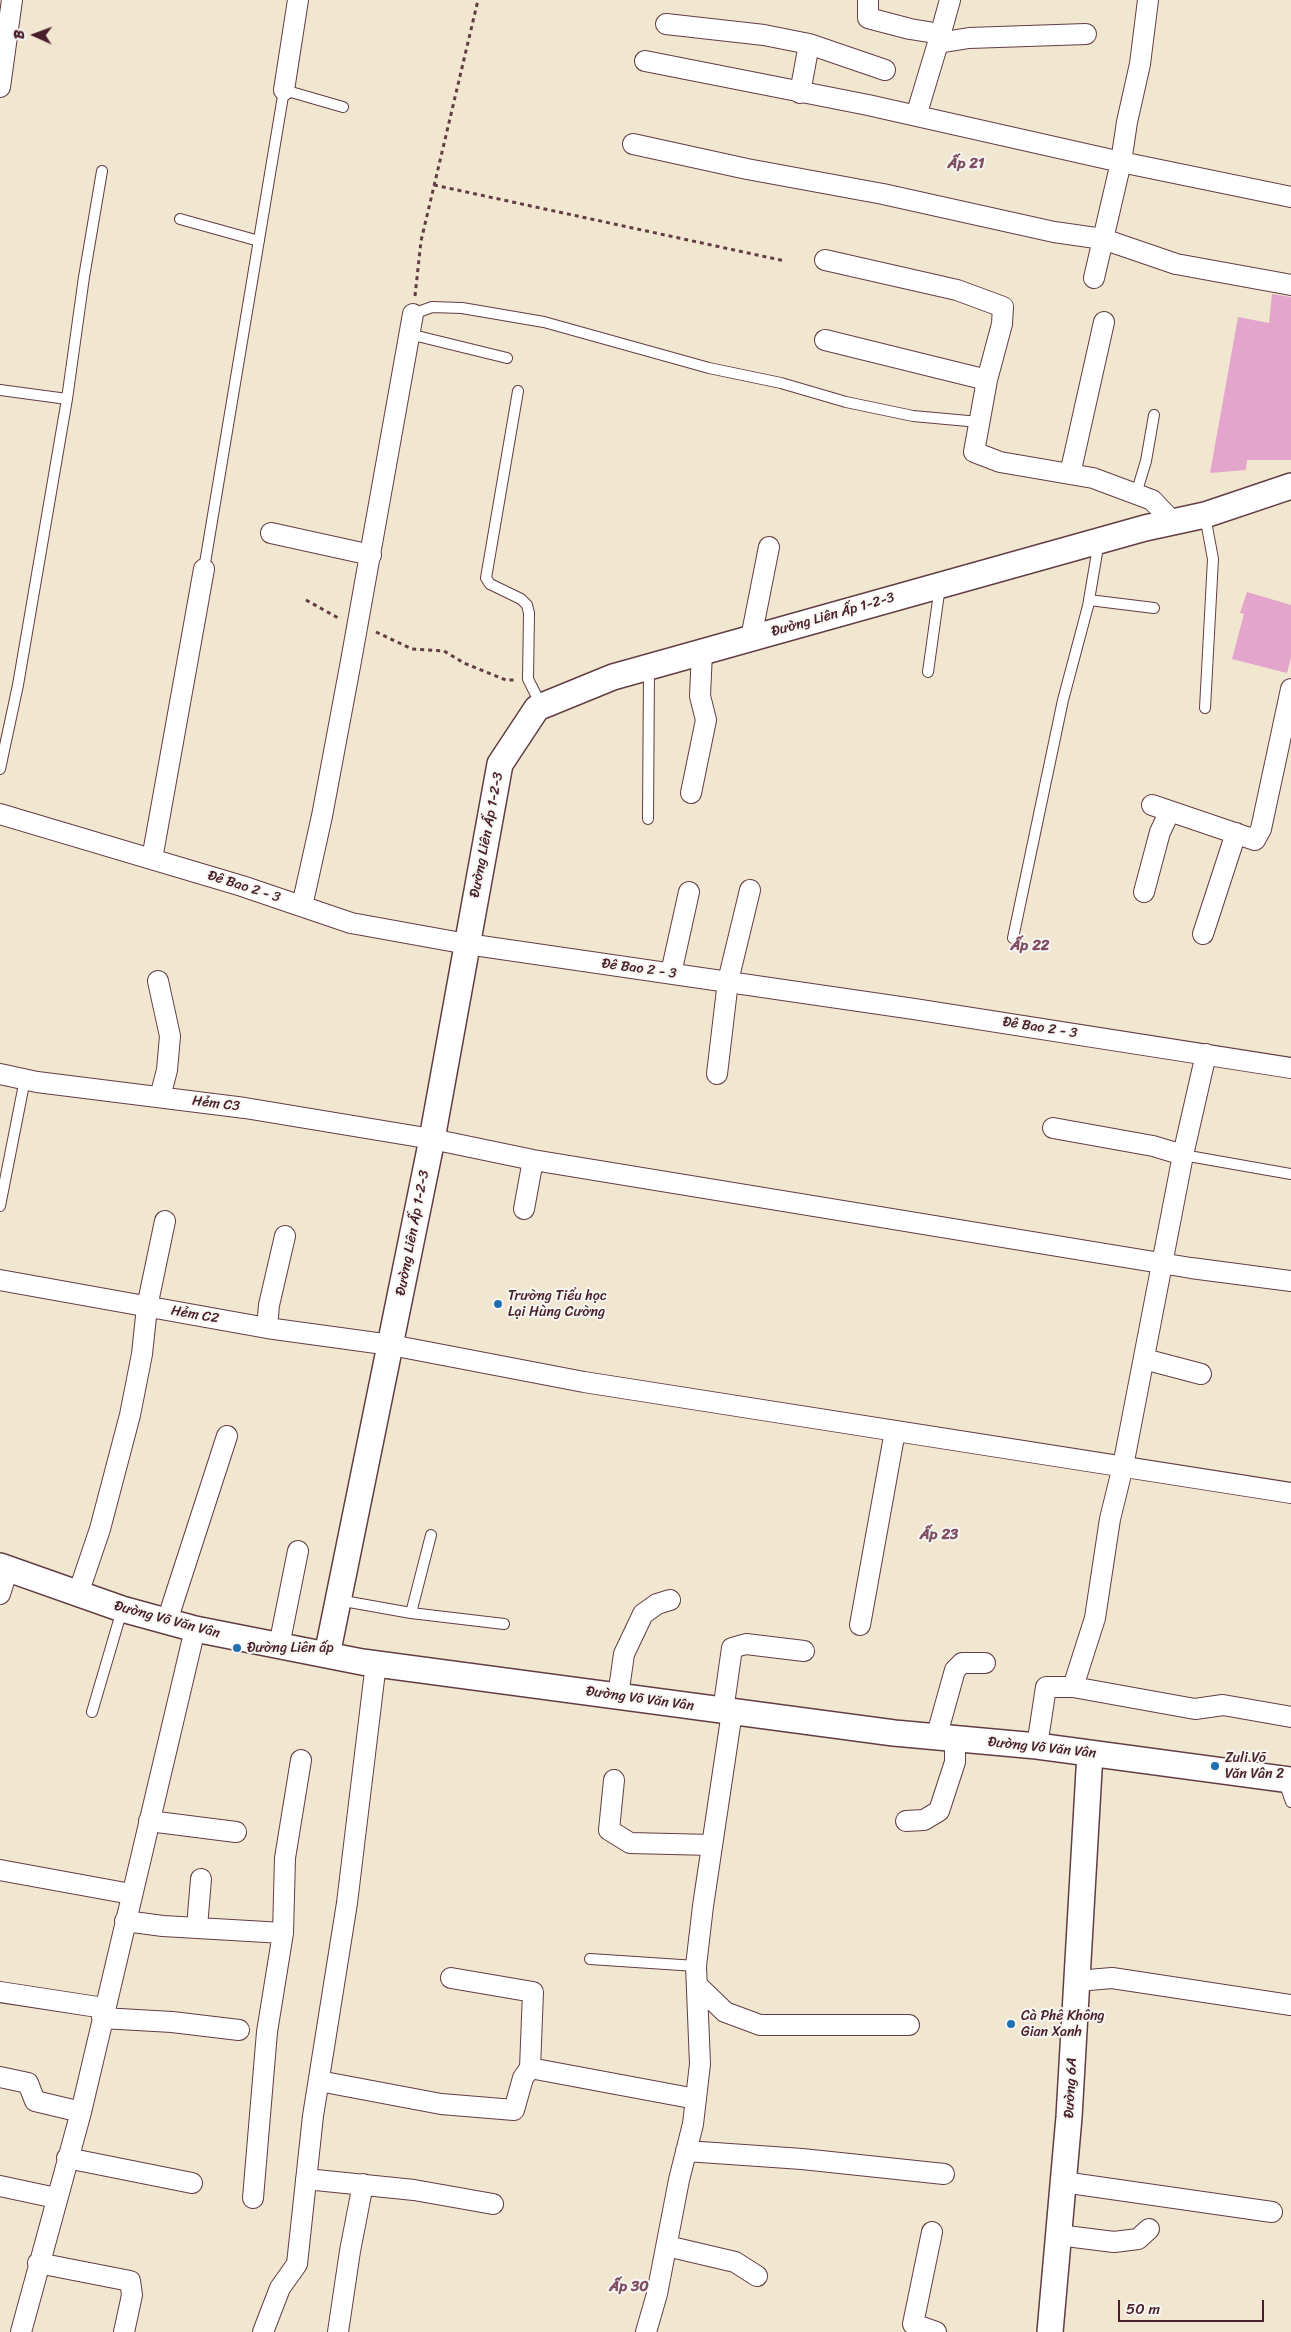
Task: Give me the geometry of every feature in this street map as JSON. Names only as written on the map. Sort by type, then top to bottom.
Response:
[{"type":"street","points":[[0,87],[12,0]]},
{"type":"street","points":[[284,90],[298,0]]},
{"type":"street","points":[[868,0],[868,18],[939,38],[1086,34]]},
{"type":"street","points":[[916,116],[950,0]]},
{"type":"street","points":[[1094,278],[1121,162],[1127,122],[1140,64],[1148,0]]},
{"type":"street","points":[[666,24],[764,36],[809,44],[885,70]]},
{"type":"street","points":[[800,93],[809,44]]},
{"type":"street","points":[[645,60],[1291,197]]},
{"type":"street","points":[[633,144],[747,169],[883,194],[1054,232],[1103,239],[1176,264],[1291,285]]},
{"type":"street","points":[[825,260],[957,290],[1003,307],[1002,324],[987,380],[974,452],[1000,462],[1094,478],[1152,500],[1172,520]]},
{"type":"street","points":[[302,906],[322,816],[371,555],[413,314]]},
{"type":"street","points":[[1070,474],[1104,322]]},
{"type":"street","points":[[825,340],[987,380]]},
{"type":"street","name":"Đường Liên Ấp 1-2-3","points":[[327,1656],[432,1139],[500,764],[541,705],[613,678],[702,652],[1172,520],[1205,515],[1290,484]]},
{"type":"street","points":[[271,533],[371,555]]},
{"type":"street","points":[[751,638],[769,547]]},
{"type":"street","points":[[152,859],[204,569]]},
{"type":"street","points":[[691,793],[706,720],[700,696],[702,652]]},
{"type":"street","points":[[1144,892],[1160,832],[1161,808],[1255,840],[1261,829],[1284,756],[1291,690]]},
{"type":"street","name":"Đê Bao 2 - 3","points":[[0,814],[152,859],[351,923],[467,944],[672,973],[1291,1068]]},
{"type":"street","points":[[1204,934],[1236,833]]},
{"type":"street","points":[[717,1074],[728,982],[750,890]]},
{"type":"street","points":[[672,973],[689,892]]},
{"type":"street","points":[[158,982],[170,1036],[167,1070],[160,1097]]},
{"type":"street","points":[[1073,1687],[1095,1618],[1110,1519],[1123,1466],[1164,1262],[1183,1155],[1206,1054]]},
{"type":"street","name":"Hẻm C3","points":[[0,1074],[25,1079],[246,1108],[432,1139],[533,1160],[1291,1281]]},
{"type":"street","points":[[1053,1128],[1153,1146],[1183,1155]]},
{"type":"street","points":[[524,1209],[533,1160]]},
{"type":"street","points":[[78,1594],[100,1530],[130,1415],[142,1354],[147,1307],[165,1221]]},
{"type":"street","points":[[267,1328],[269,1305],[286,1236]]},
{"type":"street","name":"Hẻm C2","points":[[0,1280],[267,1328],[391,1345],[584,1382],[1291,1493]]},
{"type":"street","points":[[1144,1359],[1201,1374]]},
{"type":"street","points":[[860,1625],[895,1431]]},
{"type":"street","points":[[167,1621],[226,1436]]},
{"type":"street","points":[[279,1646],[298,1551]]},
{"type":"street","points":[[0,1594],[4,1567]]},
{"type":"street","name":"Đường Võ Văn Vân","points":[[4,1567],[122,1609],[195,1629],[327,1656],[945,1739],[1037,1746],[1287,1779]]},
{"type":"street","points":[[618,1696],[624,1654],[643,1614],[657,1604],[670,1600]]},
{"type":"street","points":[[21,2332],[38,2263],[81,2112],[195,1629]]},
{"type":"street","points":[[646,2332],[667,2246],[696,2099],[700,2064],[697,1976],[728,1711],[732,1648],[746,1644],[804,1651]]},
{"type":"street","points":[[263,2332],[280,2288],[297,2264],[319,2081],[350,1884],[376,1663]]},
{"type":"street","points":[[906,1821],[924,1820],[940,1811],[955,1762],[945,1739],[956,1670],[962,1663],[985,1663]]},
{"type":"street","points":[[1037,1746],[1046,1687],[1073,1687],[1195,1709],[1223,1705],[1291,1717]]},
{"type":"street","name":"Đường 6A","points":[[1050,2332],[1069,2118],[1090,1753]]},
{"type":"street","points":[[253,2198],[267,2032],[283,1933],[285,1858],[301,1760]]},
{"type":"street","points":[[614,1780],[609,1830],[630,1842],[712,1845]]},
{"type":"street","points":[[149,1821],[236,1832]]},
{"type":"street","points":[[0,1870],[131,1894]]},
{"type":"street","points":[[197,1927],[201,1879]]},
{"type":"street","points":[[125,1921],[163,1926],[283,1933]]},
{"type":"street","points":[[697,1976],[725,2012],[760,2025],[909,2025]]},
{"type":"street","points":[[319,2081],[441,2104],[514,2110],[523,2078],[530,2068],[533,1992],[451,1978]]},
{"type":"street","points":[[1077,1981],[1112,1978],[1291,2005]]},
{"type":"street","points":[[0,1992],[103,2013],[239,2030]]},
{"type":"street","points":[[530,2068],[696,2099]]},
{"type":"street","points":[[0,2077],[28,2083],[35,2101],[81,2112]]},
{"type":"street","points":[[686,2151],[802,2159],[944,2174]]},
{"type":"street","points":[[67,2158],[192,2183]]},
{"type":"street","points":[[306,2179],[414,2190],[493,2204]]},
{"type":"street","points":[[1063,2182],[1272,2212]]},
{"type":"street","points":[[338,2332],[350,2251],[363,2184]]},
{"type":"street","points":[[0,2186],[56,2198]]},
{"type":"street","points":[[1058,2235],[1114,2242],[1138,2239],[1149,2229]]},
{"type":"street","points":[[932,2232],[913,2324],[936,2332]]},
{"type":"street","points":[[667,2246],[734,2262],[757,2276]]},
{"type":"street","points":[[38,2263],[130,2281],[132,2295],[124,2332]]},
{"type":"lane","points":[[204,569],[284,90],[343,107]]},
{"type":"lane","points":[[0,770],[18,685],[67,399],[84,277],[102,171]]},
{"type":"lane","points":[[180,219],[259,240]]},
{"type":"lane","points":[[413,314],[432,307],[462,308],[544,322],[709,368],[781,383],[846,402],[913,416],[979,422]]},
{"type":"lane","points":[[409,334],[507,358]]},
{"type":"lane","points":[[0,390],[67,399]]},
{"type":"lane","points":[[518,391],[486,578],[490,584],[521,599],[527,605],[529,613],[528,679],[541,705]]},
{"type":"lane","points":[[1136,494],[1146,462],[1154,415]]},
{"type":"lane","points":[[1205,515],[1213,559],[1205,708]]},
{"type":"lane","points":[[1014,938],[1063,700],[1089,600],[1099,540]]},
{"type":"lane","points":[[928,672],[940,585]]},
{"type":"lane","points":[[1089,600],[1154,608]]},
{"type":"lane","points":[[648,819],[649,668]]},
{"type":"lane","points":[[0,1206],[25,1079]]},
{"type":"lane","points":[[1183,1155],[1291,1174]]},
{"type":"lane","points":[[411,1614],[431,1535]]},
{"type":"lane","points":[[338,1600],[411,1614],[504,1624]]},
{"type":"lane","points":[[92,1712],[122,1609]]},
{"type":"lane","points":[[1287,1779],[1291,1802]]},
{"type":"lane","points":[[590,1959],[697,1976]]},
{"type":"path","points":[[413,314],[421,241],[478,0]]},
{"type":"path","points":[[434,185],[785,261]]},
{"type":"path","points":[[306,600],[343,620],[358,623],[412,649],[444,651],[464,663],[506,680],[528,679]]},
{"type":"building","points":[[1272,294],[1291,297],[1291,460],[1247,460],[1246,470],[1210,473],[1238,317],[1269,323]]},
{"type":"building","points":[[1247,592],[1291,605],[1291,657],[1287,673],[1232,659],[1244,614],[1240,613]]},
{"type":"place","name":"Trường Tiểu học Lại Hùng Cường","points":[[498,1304]]},
{"type":"place","name":"Đường Liên ấp","points":[[237,1648]]},
{"type":"place","name":"Zuli Võ Văn Vân 2","points":[[1215,1766]]},
{"type":"place","name":"Cà Phê Không Gian Xanh","points":[[1011,2024]]},
{"type":"district","name":"Ấp 21","points":[[966,164]]},
{"type":"district","name":"Ấp 22","points":[[1030,946]]},
{"type":"district","name":"Ấp 23","points":[[939,1535]]},
{"type":"district","name":"Ấp 30","points":[[629,2287]]}]
